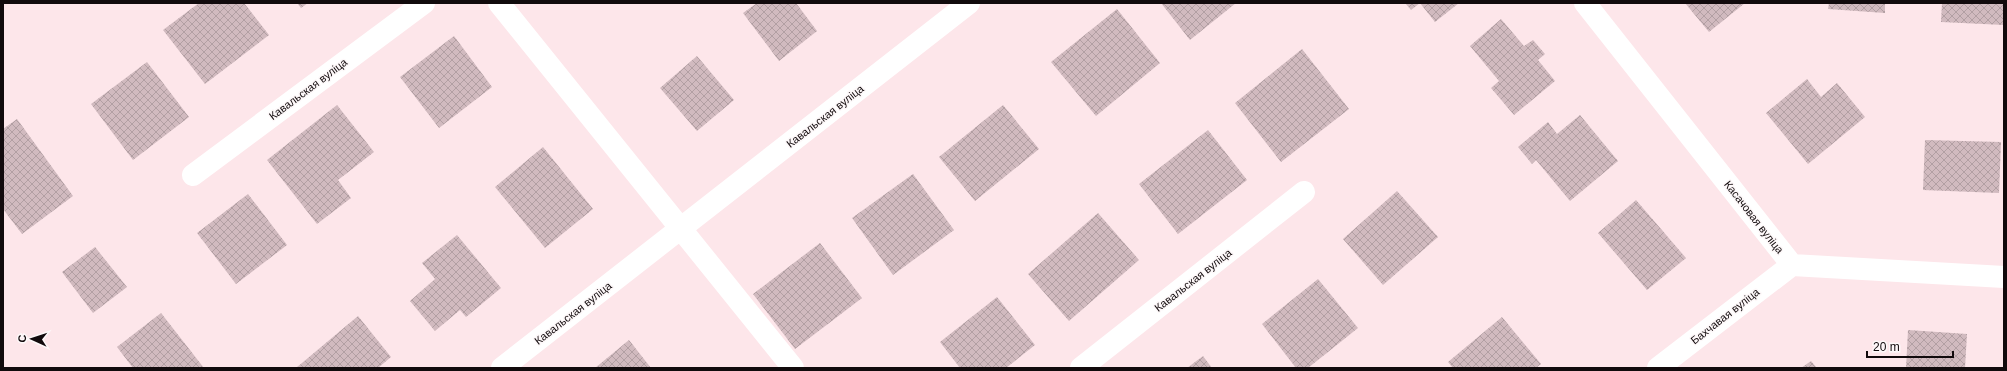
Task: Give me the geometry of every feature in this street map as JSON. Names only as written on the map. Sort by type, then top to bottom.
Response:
[{"type":"street","name":"Кавальская вуліца","points":[[193,175],[424,3]]},
{"type":"street","points":[[499,3],[682,229],[792,368]]},
{"type":"street","name":"Кавальская вуліца","points":[[502,368],[682,229],[969,3]]},
{"type":"street","name":"Касачовая вуліца","points":[[1585,3],[1792,265]]},
{"type":"street","name":"Кавальская вуліца","points":[[1082,368],[1304,192]]},
{"type":"street","points":[[1792,265],[2004,277]]},
{"type":"street","name":"Бахчавая вуліца","points":[[1658,368],[1792,265]]},
{"type":"building","points":[[199,3],[244,3],[269,35],[205,84],[163,30]]},
{"type":"building","points":[[297,3],[308,3],[301,8]]},
{"type":"building","points":[[757,3],[796,3],[817,31],[779,61],[743,13]]},
{"type":"building","points":[[1161,3],[1236,3],[1190,40]]},
{"type":"building","points":[[1405,3],[1420,3],[1411,10]]},
{"type":"building","points":[[1420,3],[1459,3],[1435,22]]},
{"type":"building","points":[[1685,3],[1745,3],[1709,32]]},
{"type":"building","points":[[1829,3],[1885,3],[1885,13],[1828,9]]},
{"type":"building","points":[[1942,3],[2004,3],[2004,25],[1941,22]]},
{"type":"building","points":[[1117,9],[1160,63],[1096,116],[1051,62]]},
{"type":"building","points":[[1501,19],[1524,46],[1533,40],[1545,54],[1538,60],[1555,81],[1514,115],[1491,88],[1499,81],[1470,46]]},
{"type":"building","points":[[454,36],[492,87],[439,128],[400,77]]},
{"type":"building","points":[[1302,49],[1349,109],[1281,162],[1235,103]]},
{"type":"building","points":[[697,56],[734,100],[697,131],[660,88]]},
{"type":"building","points":[[147,62],[189,117],[133,160],[91,104]]},
{"type":"building","points":[[1807,79],[1821,97],[1837,83],[1865,117],[1808,164],[1766,113]]},
{"type":"building","points":[[337,105],[374,152],[338,180],[351,198],[317,224],[267,160]]},
{"type":"building","points":[[1003,105],[1039,149],[975,201],[939,157]]},
{"type":"building","points":[[1580,115],[1618,161],[1570,201],[1536,160],[1532,164],[1518,147],[1548,122],[1557,134]]},
{"type":"building","points":[[17,119],[73,196],[22,234],[3,209],[3,129]]},
{"type":"building","points":[[1208,130],[1247,180],[1178,234],[1139,184]]},
{"type":"building","points":[[1925,140],[2001,142],[1999,193],[1923,190]]},
{"type":"building","points":[[543,147],[593,209],[545,248],[495,187]]},
{"type":"building","points":[[913,174],[954,230],[893,275],[852,218]]},
{"type":"building","points":[[1397,191],[1438,237],[1383,285],[1343,239]]},
{"type":"building","points":[[248,194],[287,245],[236,284],[197,233]]},
{"type":"building","points":[[1636,200],[1686,258],[1647,290],[1598,233]]},
{"type":"building","points":[[1098,213],[1139,260],[1069,321],[1028,274]]},
{"type":"building","points":[[457,235],[501,288],[466,317],[460,310],[435,331],[410,301],[435,279],[422,263]]},
{"type":"building","points":[[820,243],[862,298],[795,349],[753,294]]},
{"type":"building","points":[[95,247],[127,287],[93,313],[62,272]]},
{"type":"building","points":[[1318,279],[1358,328],[1308,368],[1296,368],[1262,324]]},
{"type":"building","points":[[997,297],[1035,345],[1006,368],[960,368],[940,342]]},
{"type":"building","points":[[161,313],[204,368],[133,368],[117,347]]},
{"type":"building","points":[[358,316],[391,357],[378,368],[296,368]]},
{"type":"building","points":[[1502,317],[1541,364],[1536,368],[1453,368],[1448,362]]},
{"type":"building","points":[[1908,330],[1967,334],[1965,368],[1906,368]]},
{"type":"building","points":[[629,340],[651,368],[595,368]]},
{"type":"building","points":[[1203,356],[1212,368],[1187,368]]},
{"type":"building","points":[[1811,361],[1817,368],[1801,368]]}]
